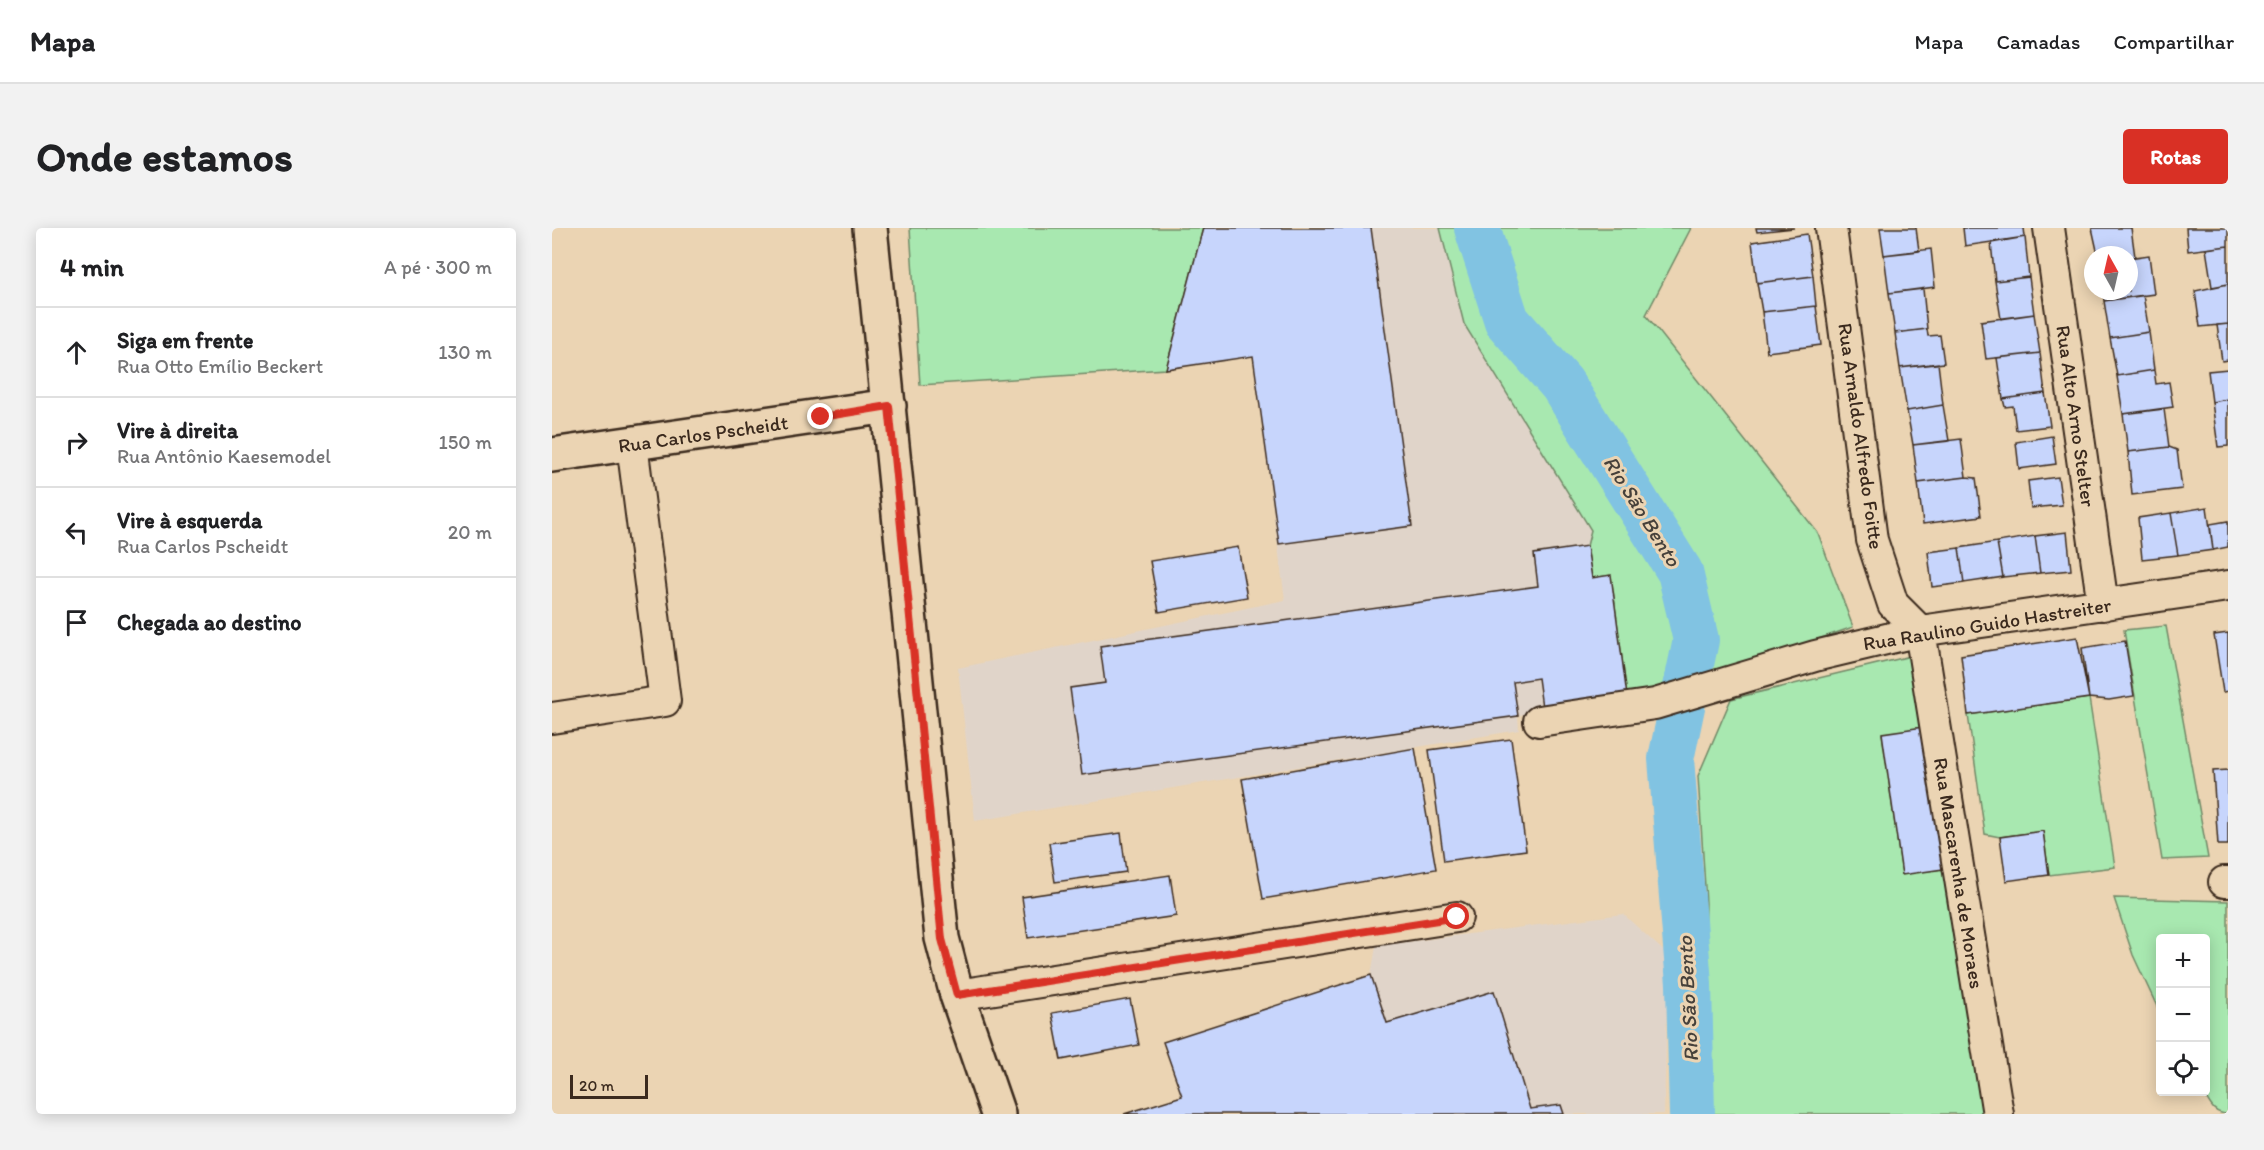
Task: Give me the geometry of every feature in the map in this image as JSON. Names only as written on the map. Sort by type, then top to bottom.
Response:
[{"type":"main road","points":[[870,228],[942,939],[957,995],[998,1114]]},
{"type":"main road","name":"Rua Carlos Pscheidt","points":[[552,455],[889,406]]},
{"type":"street","name":"Rua Arnaldo Alfredo Foitte","points":[[1832,228],[1872,540],[1893,604],[1920,631]]},
{"type":"street","name":"Rua Alto Arno Stelter","points":[[2049,228],[2103,605]]},
{"type":"street","points":[[552,718],[665,701],[632,444]]},
{"type":"street","name":"Rua Raulino Guido Hastreiter","points":[[1539,721],[1655,704],[1815,656],[1920,631],[2228,586]]},
{"type":"street","name":"Rua Mascarenha de Moraes","points":[[1920,631],[1998,1114]]},
{"type":"street","points":[[957,995],[1457,917]]},
{"type":"shaded area","points":[[1203,228],[1440,228],[1464,324],[1591,530],[1587,546],[1611,575],[1627,696],[1542,707],[1518,716],[1519,730],[975,821],[958,668],[1285,600],[1253,357],[1166,369]]},
{"type":"shaded area","points":[[1623,914],[1668,955],[1664,1114],[1124,1114],[1181,1096],[1163,1042],[1371,975],[1376,946]]},
{"type":"green space","points":[[910,228],[1203,228],[1166,369],[920,385]]},
{"type":"green space","points":[[1440,228],[1691,228],[1646,315],[1818,533],[1853,627],[1746,664],[1627,696],[1611,575],[1592,578],[1587,546],[1591,530],[1464,324]]},
{"type":"green space","points":[[2166,626],[2208,858],[2162,860],[2124,630]]},
{"type":"green space","points":[[1915,655],[1930,726],[1882,734],[1902,874],[1950,868],[1983,1114],[1712,1114],[1703,1015],[1706,903],[1698,776],[1731,699]]},
{"type":"green space","points":[[2089,698],[2115,867],[2049,875],[2043,831],[2000,837],[1985,834],[1968,715]]},
{"type":"green space","points":[[2114,898],[2228,901],[2228,1114],[2215,1110],[2205,1096],[2210,1096],[2210,934],[2156,934],[2156,1004],[2133,955]]},
{"type":"building","points":[[1203,228],[1371,228],[1412,526],[1279,544],[1253,356],[1166,369]]},
{"type":"building","points":[[1756,228],[1794,228],[1757,232]]},
{"type":"building","points":[[1880,228],[1916,228],[1919,251],[1884,255]]},
{"type":"building","points":[[1963,228],[2024,228],[2025,237],[1965,246]]},
{"type":"building","points":[[2092,228],[2131,228],[2133,246],[2096,246]]},
{"type":"building","points":[[2186,228],[2228,228],[2228,246],[2188,251]]},
{"type":"building","points":[[1807,234],[1813,276],[1757,283],[1752,242]]},
{"type":"building","points":[[2025,237],[2029,277],[1995,281],[1991,243]]},
{"type":"building","points":[[2228,246],[2228,284],[2212,287],[2206,249]]},
{"type":"building","points":[[1931,249],[1935,287],[1889,293],[1884,255]]},
{"type":"building","points":[[2149,255],[2154,294],[2138,296],[2138,257]]},
{"type":"building","points":[[1813,276],[1816,306],[1762,312],[1757,283]]},
{"type":"building","points":[[2029,277],[2034,314],[2001,319],[1995,281]]},
{"type":"building","points":[[2228,284],[2228,324],[2200,327],[2195,291]]},
{"type":"building","points":[[1923,289],[1927,329],[1895,333],[1889,293]]},
{"type":"building","points":[[2143,295],[2149,332],[2110,338],[2104,301],[2138,300],[2138,296]]},
{"type":"building","points":[[1816,306],[1821,345],[1767,352],[1762,312]]},
{"type":"building","points":[[2034,314],[2040,353],[1986,359],[1981,321]]},
{"type":"building","points":[[2228,324],[2228,360],[2222,361],[2217,325]]},
{"type":"building","points":[[1927,329],[1928,336],[1940,335],[1944,363],[1900,368],[1895,333]]},
{"type":"building","points":[[2149,332],[2154,370],[2117,376],[2110,338]]},
{"type":"building","points":[[2040,353],[2045,393],[2003,399],[1997,358]]},
{"type":"building","points":[[1938,363],[1943,405],[1907,411],[1900,368]]},
{"type":"building","points":[[2228,369],[2228,399],[2212,402],[2208,371]]},
{"type":"building","points":[[2154,370],[2156,384],[2169,382],[2173,407],[2123,414],[2117,376]]},
{"type":"building","points":[[2045,393],[2050,426],[2016,430],[2013,406],[2005,407],[2003,399]]},
{"type":"building","points":[[2228,399],[2228,446],[2218,447],[2212,402]]},
{"type":"building","points":[[1943,405],[1949,441],[1913,445],[1907,411]]},
{"type":"building","points":[[2164,409],[2169,447],[2128,452],[2123,414]]},
{"type":"building","points":[[2052,436],[2056,464],[2019,469],[2016,442]]},
{"type":"building","points":[[1961,439],[1966,477],[1918,483],[1913,445]]},
{"type":"building","points":[[2169,447],[2177,450],[2182,489],[2132,495],[2128,452]]},
{"type":"building","points":[[1966,477],[1976,478],[1981,516],[1923,524],[1918,483]]},
{"type":"building","points":[[2058,477],[2062,505],[2031,508],[2028,481]]},
{"type":"building","points":[[2207,507],[2213,550],[2178,555],[2171,513]]},
{"type":"building","points":[[2171,513],[2178,555],[2142,559],[2138,518]]},
{"type":"building","points":[[2228,521],[2228,547],[2213,550],[2210,524]]},
{"type":"building","points":[[2067,532],[2071,570],[2040,573],[2035,536]]},
{"type":"building","points":[[2035,536],[2040,573],[2003,577],[1997,542]]},
{"type":"building","points":[[1997,542],[2003,577],[1964,583],[1959,548]]},
{"type":"building","points":[[1587,546],[1592,578],[1611,575],[1627,696],[1542,707],[1538,678],[1513,682],[1518,716],[1082,775],[1070,688],[1105,683],[1100,646],[1538,586],[1534,554]]},
{"type":"building","points":[[1238,547],[1247,597],[1159,612],[1150,561]]},
{"type":"building","points":[[1959,548],[1964,583],[1932,587],[1928,552]]},
{"type":"building","points":[[2228,633],[2228,691],[2223,692],[2214,635]]},
{"type":"building","points":[[2077,637],[2089,698],[1968,715],[1961,655]]},
{"type":"building","points":[[2125,641],[2134,696],[2109,700],[2089,698],[2082,648]]},
{"type":"building","points":[[1930,726],[1950,868],[1902,875],[1882,733]]},
{"type":"building","points":[[1511,739],[1526,850],[1444,861],[1429,750]]},
{"type":"building","points":[[1415,748],[1436,869],[1263,899],[1242,779]]},
{"type":"building","points":[[2228,770],[2228,845],[2218,845],[2213,771]]},
{"type":"building","points":[[2043,831],[2049,875],[2006,881],[2000,837]]},
{"type":"building","points":[[1121,833],[1126,872],[1055,882],[1049,843]]},
{"type":"building","points":[[1170,875],[1176,916],[1028,938],[1022,897]]},
{"type":"building","points":[[1371,975],[1387,1023],[1494,991],[1530,1109],[1561,1105],[1564,1114],[1124,1114],[1182,1096],[1163,1042]]},
{"type":"building","points":[[1130,999],[1139,1045],[1061,1060],[1052,1013]]},
{"type":"waterway","name":"Rio São Bento","points":[[1477,228],[1507,321],[1562,384],[1680,572],[1696,640],[1671,759],[1689,984],[1692,1114]]},
{"type":"route","points":[[821,417],[889,406],[942,939],[957,995],[1457,917]]}]
